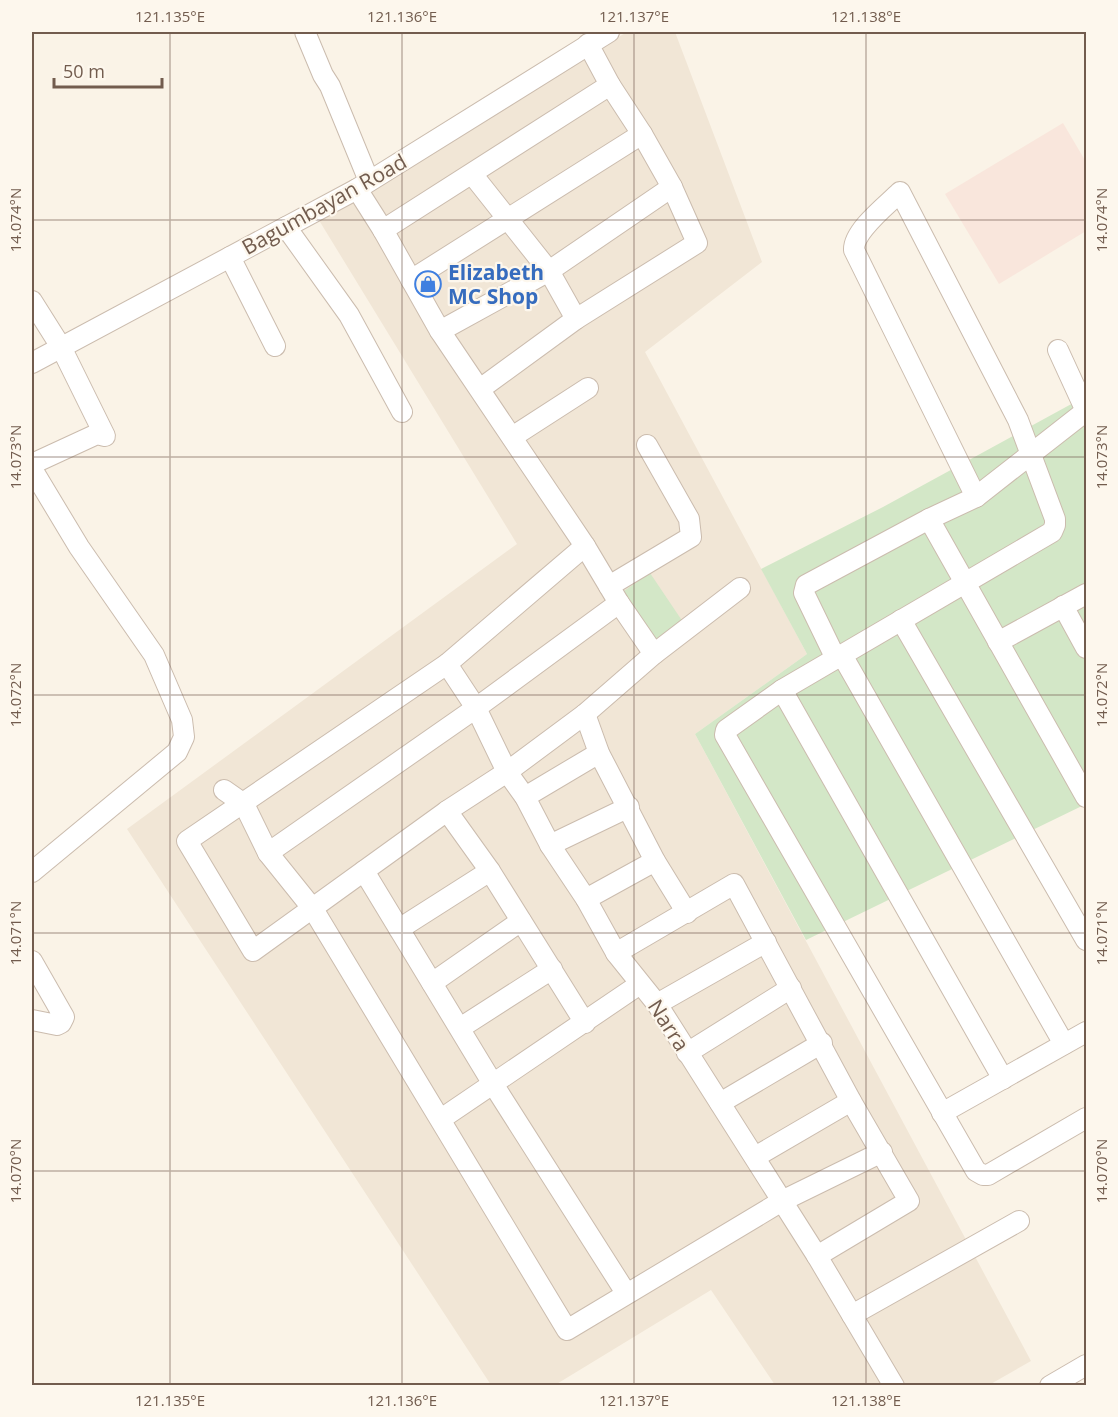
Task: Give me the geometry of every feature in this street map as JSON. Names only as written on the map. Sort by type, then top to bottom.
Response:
[{"type":"street","points":[[305,32],[330,86],[363,185],[383,230],[411,280],[440,331],[585,546],[614,595],[654,654]]},
{"type":"street","name":"Bagumbayan Road","points":[[32,363],[363,185],[609,32]]},
{"type":"street","points":[[480,389],[576,319],[697,243],[672,187],[588,44]]},
{"type":"street","points":[[383,230],[610,85]]},
{"type":"street","points":[[411,280],[642,134]]},
{"type":"street","points":[[472,174],[549,271],[576,319]]},
{"type":"street","points":[[440,331],[549,271],[672,187]]},
{"type":"street","points":[[975,497],[854,250],[859,233],[900,192],[1018,420],[1055,519],[1055,525],[1052,532],[782,690],[726,730],[725,735],[975,1171],[988,1175],[1086,1118]]},
{"type":"street","points":[[286,227],[349,315],[402,412]]},
{"type":"street","points":[[230,257],[275,346]]},
{"type":"street","points":[[32,301],[61,347],[105,436],[97,434],[32,466],[79,547],[154,655],[182,720],[183,737],[177,752],[32,872]]},
{"type":"street","points":[[1058,350],[1086,411],[1031,456],[975,497],[806,585],[804,593],[1064,1044]]},
{"type":"street","points":[[512,437],[588,388]]},
{"type":"street","points":[[268,854],[476,708],[614,595],[691,537],[689,519],[647,445]]},
{"type":"street","points":[[929,519],[1086,797]]},
{"type":"street","points":[[585,546],[447,664],[187,841],[253,951],[447,811],[507,772],[585,714],[654,654],[740,588]]},
{"type":"street","points":[[998,642],[1086,594]]},
{"type":"street","points":[[1063,606],[1086,648]]},
{"type":"street","points":[[901,620],[1086,940]]},
{"type":"street","name":"Narra","points":[[447,664],[476,708],[507,772],[525,797],[550,845],[586,899],[616,953],[657,1004],[818,1256],[894,1386]]},
{"type":"street","points":[[782,690],[1003,1078]]},
{"type":"street","points":[[585,714],[599,753],[655,861],[687,913]]},
{"type":"street","points":[[525,797],[599,753]]},
{"type":"street","points":[[224,790],[244,804],[268,854],[313,909],[567,1330],[782,1202],[882,1152]]},
{"type":"street","points":[[550,845],[629,807]]},
{"type":"street","points":[[447,811],[490,871],[585,1023]]},
{"type":"street","points":[[586,899],[655,861]]},
{"type":"street","points":[[364,871],[493,1084],[626,1293]]},
{"type":"street","points":[[399,929],[490,871]]},
{"type":"street","points":[[616,953],[734,884],[822,1043],[851,1101],[909,1202],[818,1256]]},
{"type":"street","points":[[432,983],[521,921]]},
{"type":"street","points":[[657,1004],[766,942]]},
{"type":"street","points":[[32,961],[64,1017],[62,1023],[57,1025],[32,1020]]},
{"type":"street","points":[[460,1028],[552,969]]},
{"type":"street","points":[[441,1119],[640,984]]},
{"type":"street","points":[[687,1053],[792,988]]},
{"type":"street","points":[[942,1113],[1086,1032]]},
{"type":"street","points":[[720,1103],[822,1043]]},
{"type":"street","points":[[755,1157],[851,1101]]},
{"type":"street","points":[[852,1315],[1019,1221]]},
{"type":"street","points":[[1050,1386],[1086,1365]]},
{"type":"shaded area","points":[[627,32],[675,32],[762,262],[645,352],[807,654],[695,734],[1031,1361],[989,1385],[775,1385],[711,1290],[555,1385],[491,1385],[127,829],[517,544],[317,217]]},
{"type":"shaded area","points":[[1063,123],[1086,162],[1086,231],[999,284],[945,194]]},
{"type":"green space","points":[[1086,396],[1086,804],[806,940],[695,734],[807,654],[761,569],[883,507]]},
{"type":"green space","points":[[650,573],[685,625],[657,645],[621,593]]},
{"type":"place","name":"Elizabeth MC Shop","points":[[428,284]]}]
